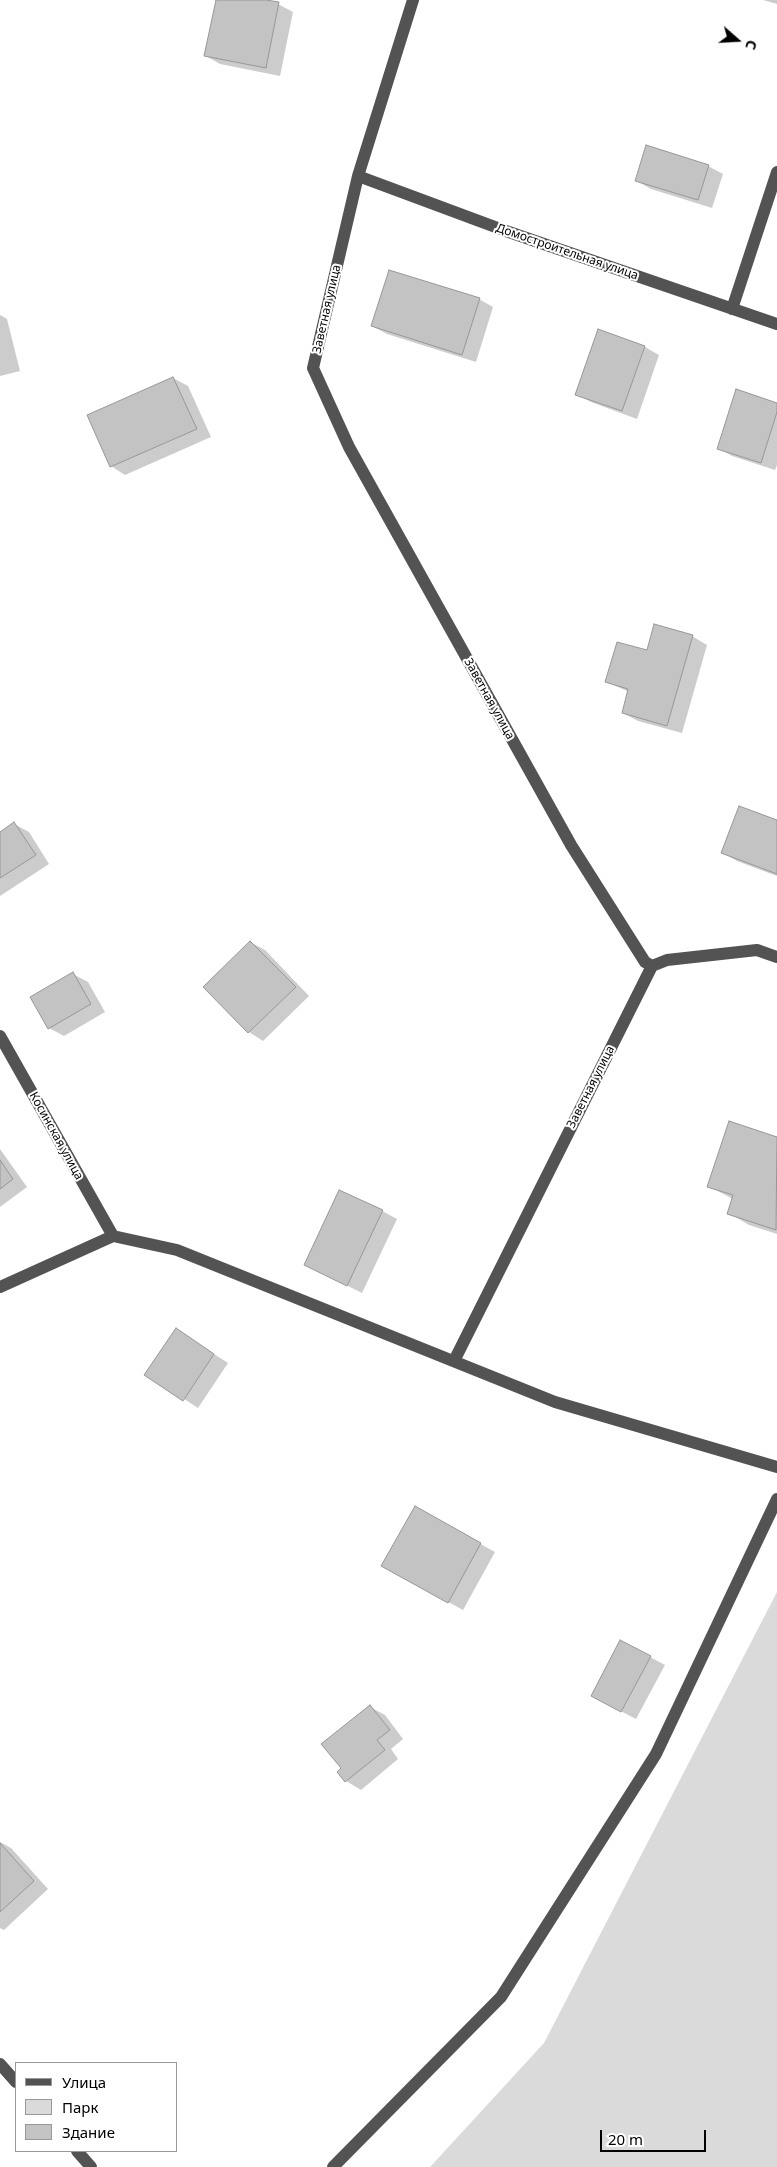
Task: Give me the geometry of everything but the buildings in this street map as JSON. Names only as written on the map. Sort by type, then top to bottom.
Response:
[{"type":"street","name":"Заветная улица","points":[[413,0],[358,176],[313,368],[349,447],[571,844],[645,962],[652,966],[454,1362]]},
{"type":"street","points":[[732,309],[777,172]]},
{"type":"street","name":"Домостроительная улица","points":[[358,176],[506,231],[777,324]]},
{"type":"street","points":[[652,966],[667,960],[757,950],[777,957]]},
{"type":"street","name":"Косинская улица","points":[[0,1036],[113,1236]]},
{"type":"street","points":[[0,1287],[113,1236],[177,1250],[555,1402],[777,1467]]},
{"type":"street","points":[[333,2167],[501,1997],[656,1754],[777,1499]]},
{"type":"street","points":[[0,2064],[15,2081]]},
{"type":"street","points":[[78,2152],[91,2167]]},
{"type":"green space","points":[[777,1592],[777,2167],[430,2167],[544,2043]]}]
